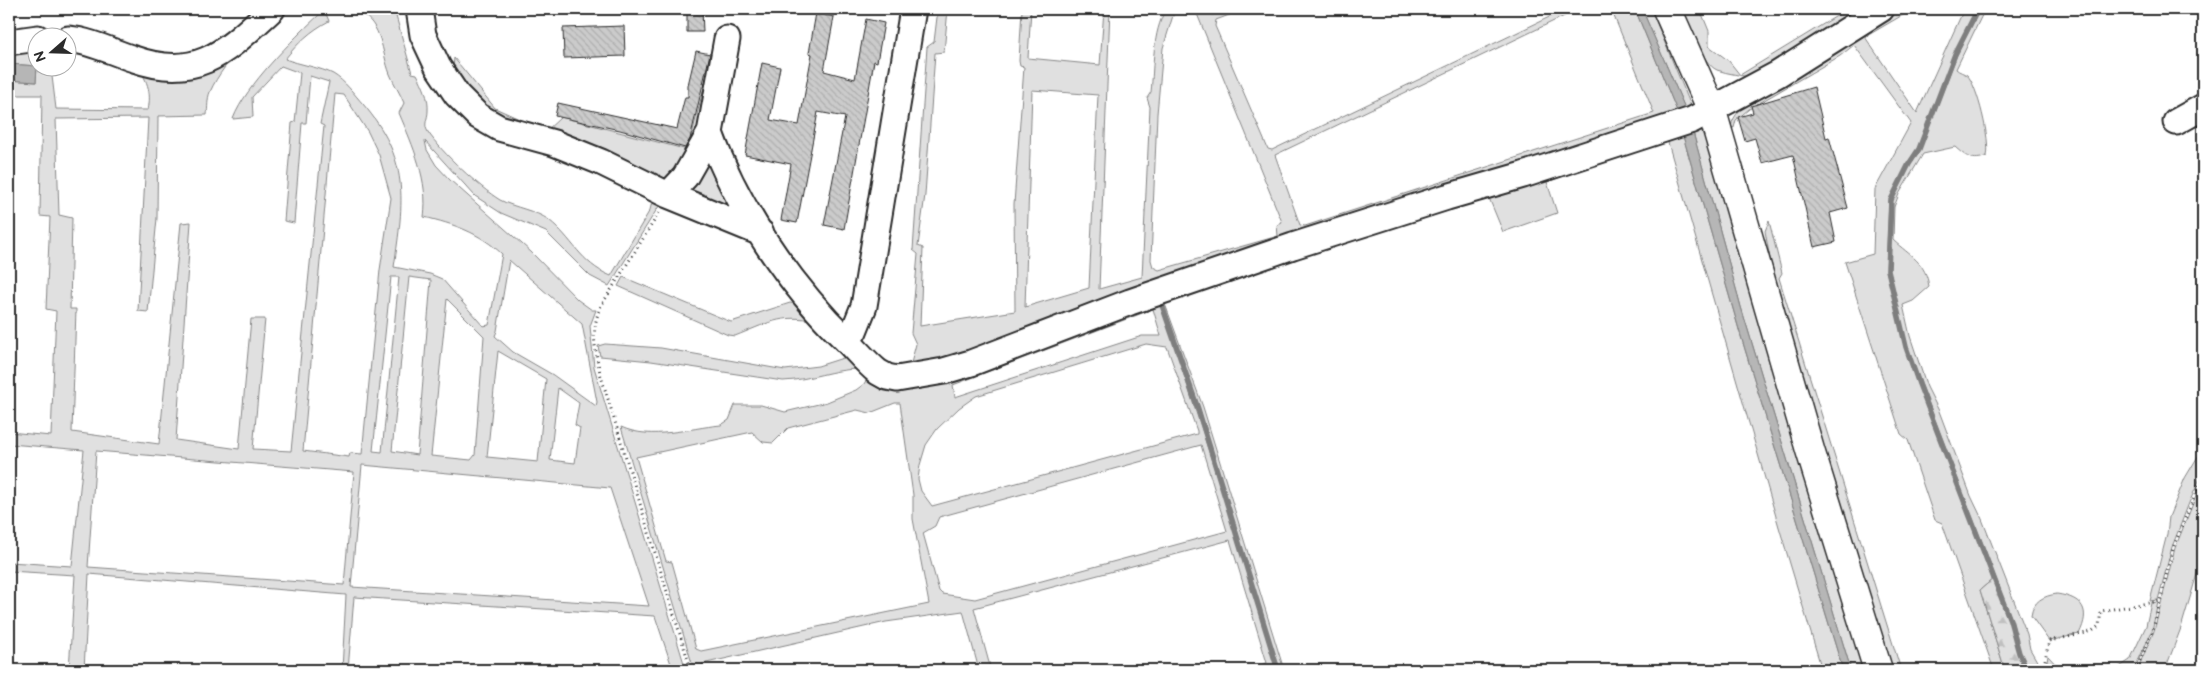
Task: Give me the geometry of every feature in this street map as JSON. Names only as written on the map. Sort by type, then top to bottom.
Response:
[{"type":"main road","points":[[1667,9],[1711,108],[1810,450],[1878,670]]},
{"type":"street","points":[[78,42],[112,50],[134,60],[161,67],[181,68],[202,63],[217,54],[241,37],[272,9]]},
{"type":"street","points":[[419,9],[423,35],[438,67],[457,94],[478,116],[499,128],[554,143],[601,162],[668,195],[761,233]]},
{"type":"street","points":[[847,341],[854,331],[864,306],[913,9]]},
{"type":"street","points":[[710,133],[735,190],[781,265],[834,330],[869,365],[887,377],[897,379],[944,371],[971,363],[1187,282],[1375,220],[1524,175],[1692,120],[1711,108],[1778,74],[1881,9]]},
{"type":"street","points":[[9,42],[28,39]]},
{"type":"street","points":[[668,195],[685,177],[710,133],[727,39]]},
{"type":"street","points":[[2176,122],[2203,107]]},
{"type":"path","points":[[668,195],[651,227],[601,306],[595,321],[594,340],[600,373],[691,670]]},
{"type":"path","points":[[2136,670],[2153,630],[2173,548],[2203,476]]},
{"type":"path","points":[[2043,670],[2049,641],[2090,632],[2099,626],[2101,611],[2160,601]]},
{"type":"green space","points":[[278,9],[286,9],[243,46],[224,68],[210,92],[207,115],[158,116],[157,218],[148,312],[138,311],[148,118],[56,119],[59,215],[72,218],[70,309],[76,309],[72,432],[159,444],[181,223],[191,222],[176,440],[239,449],[251,319],[265,319],[253,449],[291,451],[324,126],[320,124],[329,82],[310,76],[306,123],[302,123],[294,223],[284,221],[292,123],[295,122],[300,73],[281,66],[252,97],[253,117],[233,119],[239,106],[259,77],[284,49],[320,14],[317,9],[324,9],[329,21],[305,38],[285,59],[323,70],[337,77],[363,104],[389,143],[400,181],[401,200],[394,267],[430,274],[442,279],[483,326],[489,325],[502,254],[485,240],[466,230],[424,217],[424,190],[419,164],[399,113],[404,103],[390,74],[377,31],[367,17],[359,12],[361,9],[394,9],[412,73],[417,74],[427,96],[428,114],[426,124],[428,132],[442,150],[472,178],[500,200],[549,220],[584,258],[600,271],[611,276],[650,210],[653,198],[556,154],[513,146],[484,132],[441,92],[421,56],[413,9],[418,9],[425,43],[439,76],[460,106],[486,129],[511,140],[556,149],[661,196],[662,200],[659,206],[609,286],[590,276],[546,232],[501,213],[475,196],[425,141],[427,150],[436,165],[450,180],[531,252],[578,300],[592,310],[596,310],[590,326],[594,367],[686,670],[673,670],[655,616],[354,597],[348,670],[342,670],[346,595],[89,574],[84,670],[69,670],[75,575],[9,571],[9,562],[72,566],[84,450],[9,444],[9,432],[51,436],[56,311],[46,309],[50,217],[40,216],[42,95],[9,95],[9,80],[36,82],[36,78],[52,78],[56,109],[148,110],[149,91],[143,75],[135,64],[170,73],[194,71],[221,58]],"holes":[[[335,94],[344,95],[368,132],[379,155],[391,198],[380,270],[362,454],[350,453],[349,457],[303,451]],[[509,260],[582,324],[597,402],[596,406],[553,375],[513,352],[495,336]],[[391,277],[399,277],[382,452],[373,451]],[[409,277],[431,280],[417,455],[392,451]],[[447,299],[484,336],[475,455],[471,460],[431,456]],[[498,351],[546,379],[538,462],[487,457]],[[558,388],[579,403],[575,425],[580,428],[575,463],[550,460]],[[96,451],[354,472],[344,585],[88,567]],[[362,465],[610,488],[649,606],[351,587]]]},
{"type":"green space","points":[[938,9],[948,9],[944,52],[935,53],[925,195],[918,246],[923,248],[920,326],[1015,311],[1014,204],[1024,67],[1020,66],[1019,61],[1022,9],[1031,9],[1028,58],[1100,65],[1104,9],[1110,9],[1099,289],[1142,277],[1150,107],[1147,98],[1151,92],[1158,28],[1166,9],[1175,9],[1163,48],[1157,114],[1151,260],[1153,267],[1159,270],[1278,236],[1277,225],[1282,222],[1195,9],[1210,9],[1212,15],[1231,9],[1245,9],[1216,20],[1215,26],[1268,149],[1272,150],[1566,9],[1579,9],[1275,155],[1300,225],[1305,226],[1654,113],[1611,9],[1635,9],[1679,116],[909,371],[916,344],[911,333],[918,254],[913,250],[927,47],[934,42]],"holes":[[[1032,90],[1098,95],[1089,288],[1025,307]]]},
{"type":"green space","points":[[1642,9],[1651,9],[1691,106],[1687,113]]},
{"type":"green space","points":[[1682,9],[1700,9],[1709,31],[1709,46],[1729,61],[1740,75],[1848,9],[1867,9],[1753,78],[1717,70],[1711,66],[1696,43]]},
{"type":"green space","points":[[1902,9],[1913,9],[1865,37],[1917,113],[1964,9],[1977,9],[1954,54],[1918,149],[1889,200],[1886,270],[1905,347],[1993,579],[1980,590],[2005,670],[1994,670],[1942,523],[1935,520],[1908,440],[1901,434],[1845,262],[1873,254],[1875,189],[1911,123],[1854,45],[1840,56],[1749,109],[1736,120],[1734,128],[1731,127],[1737,114],[1754,98]]},
{"type":"green space","points":[[1980,9],[1985,9],[1956,69],[1967,75],[1975,89],[1985,127],[1987,156],[1978,159],[1970,157],[1955,147],[1923,154],[1899,194],[1894,207],[1893,240],[1921,265],[1927,278],[1929,287],[1913,301],[1903,305],[1910,336],[1927,387],[1939,411],[2027,634],[2030,649],[2042,670],[2029,670],[2020,652],[2012,620],[1907,347],[1889,270],[1892,200],[1920,150],[1957,55]]},
{"type":"green space","points":[[28,46],[28,65],[10,64],[9,74],[9,48]]},
{"type":"green space","points":[[712,55],[703,131],[668,187],[501,122],[452,77],[454,58],[495,108],[546,131],[561,117],[688,150]]},
{"type":"green space","points":[[1691,125],[1702,126],[1706,137],[1866,670],[1851,670],[1741,307]]},
{"type":"green space","points":[[1681,129],[1740,333],[1843,670],[1822,670],[1667,139],[1547,182],[1557,213],[1503,232],[1489,198],[1326,248],[1165,304],[1203,407],[1284,670],[1279,670],[1199,408],[1161,304],[1245,563],[1276,670],[1243,670],[1267,663],[1230,540],[974,608],[991,670],[979,670],[963,611],[886,622],[702,664],[703,670],[694,670],[621,427],[645,433],[658,433],[721,425],[729,420],[735,405],[761,405],[785,412],[827,402],[856,390],[864,384],[868,377],[873,381],[1160,300]],"holes":[[[1153,309],[1161,336],[1142,336],[955,397],[953,385]],[[1146,344],[1167,347],[1197,434],[932,506],[921,491],[918,479],[926,445],[937,429],[959,408],[976,396]],[[895,403],[900,403],[913,495],[913,519],[929,604],[701,651],[696,649],[672,562],[666,561],[636,457],[752,432],[763,442],[773,443],[788,428],[857,410],[870,413]],[[1201,445],[1227,531],[975,599],[942,594],[939,591],[923,533],[935,526],[939,517]]]},
{"type":"green space","points":[[705,153],[749,225],[689,199],[685,184]]},
{"type":"green space","points":[[1769,221],[1782,273],[1779,278],[1901,670],[1893,670],[1775,287],[1765,231]]},
{"type":"green space","points":[[623,277],[731,322],[790,303],[802,305],[815,321],[793,318],[783,319],[735,336],[728,335],[618,286]]},
{"type":"green space","points":[[605,344],[661,348],[785,370],[818,366],[846,357],[859,369],[849,369],[803,379],[783,381],[651,361],[600,356],[598,346]]},
{"type":"green space","points":[[2203,448],[2203,472],[2172,547],[2158,600],[2150,601],[2167,534],[2169,517],[2185,478]]},
{"type":"green space","points":[[2203,479],[2203,554],[2181,628],[2165,670],[2137,670],[2154,631],[2175,548]]},
{"type":"green space","points":[[1993,579],[2009,620],[2018,653],[2026,670],[2005,670],[1980,590]]},
{"type":"green space","points":[[2057,594],[2079,602],[2084,612],[2083,626],[2079,634],[2049,641],[2031,616],[2036,603],[2047,596]]},
{"type":"green space","points":[[2158,602],[2152,631],[2134,670],[2115,670],[2130,660],[2146,626],[2151,603]]},
{"type":"green space","points":[[2048,656],[2061,670],[2045,670]]},
{"type":"shaded area","points":[[1635,9],[1642,9],[1687,113],[1679,116]]},
{"type":"shaded area","points":[[9,64],[28,65],[28,78],[36,78],[36,82],[9,80]]},
{"type":"shaded area","points":[[1691,125],[1741,307],[1851,670],[1843,670],[1740,333],[1681,129]]},
{"type":"building","points":[[687,9],[702,9],[703,32],[687,32]]},
{"type":"building","points":[[816,13],[834,17],[824,71],[855,79],[866,19],[884,23],[877,62],[874,61],[844,229],[824,225],[845,117],[818,112],[797,223],[781,220],[791,164],[745,155],[762,63],[780,67],[770,120],[799,125],[812,54],[809,53]]},
{"type":"building","points":[[624,26],[625,56],[564,58],[563,28]]},
{"type":"building","points":[[696,51],[710,54],[690,139],[685,148],[620,130],[555,116],[558,103],[677,129],[685,97],[688,97],[688,85]]},
{"type":"building","points":[[1814,87],[1826,138],[1829,137],[1848,208],[1830,213],[1836,242],[1814,247],[1793,155],[1762,163],[1755,138],[1745,141],[1738,117],[1753,113],[1751,106]]},
{"type":"waterway","points":[[1978,9],[1955,54],[1919,149],[1909,164],[1891,200],[1888,270],[1906,347],[2010,620],[2019,653],[2027,670]]},
{"type":"waterway","points":[[1162,305],[1198,409],[1278,670]]}]
